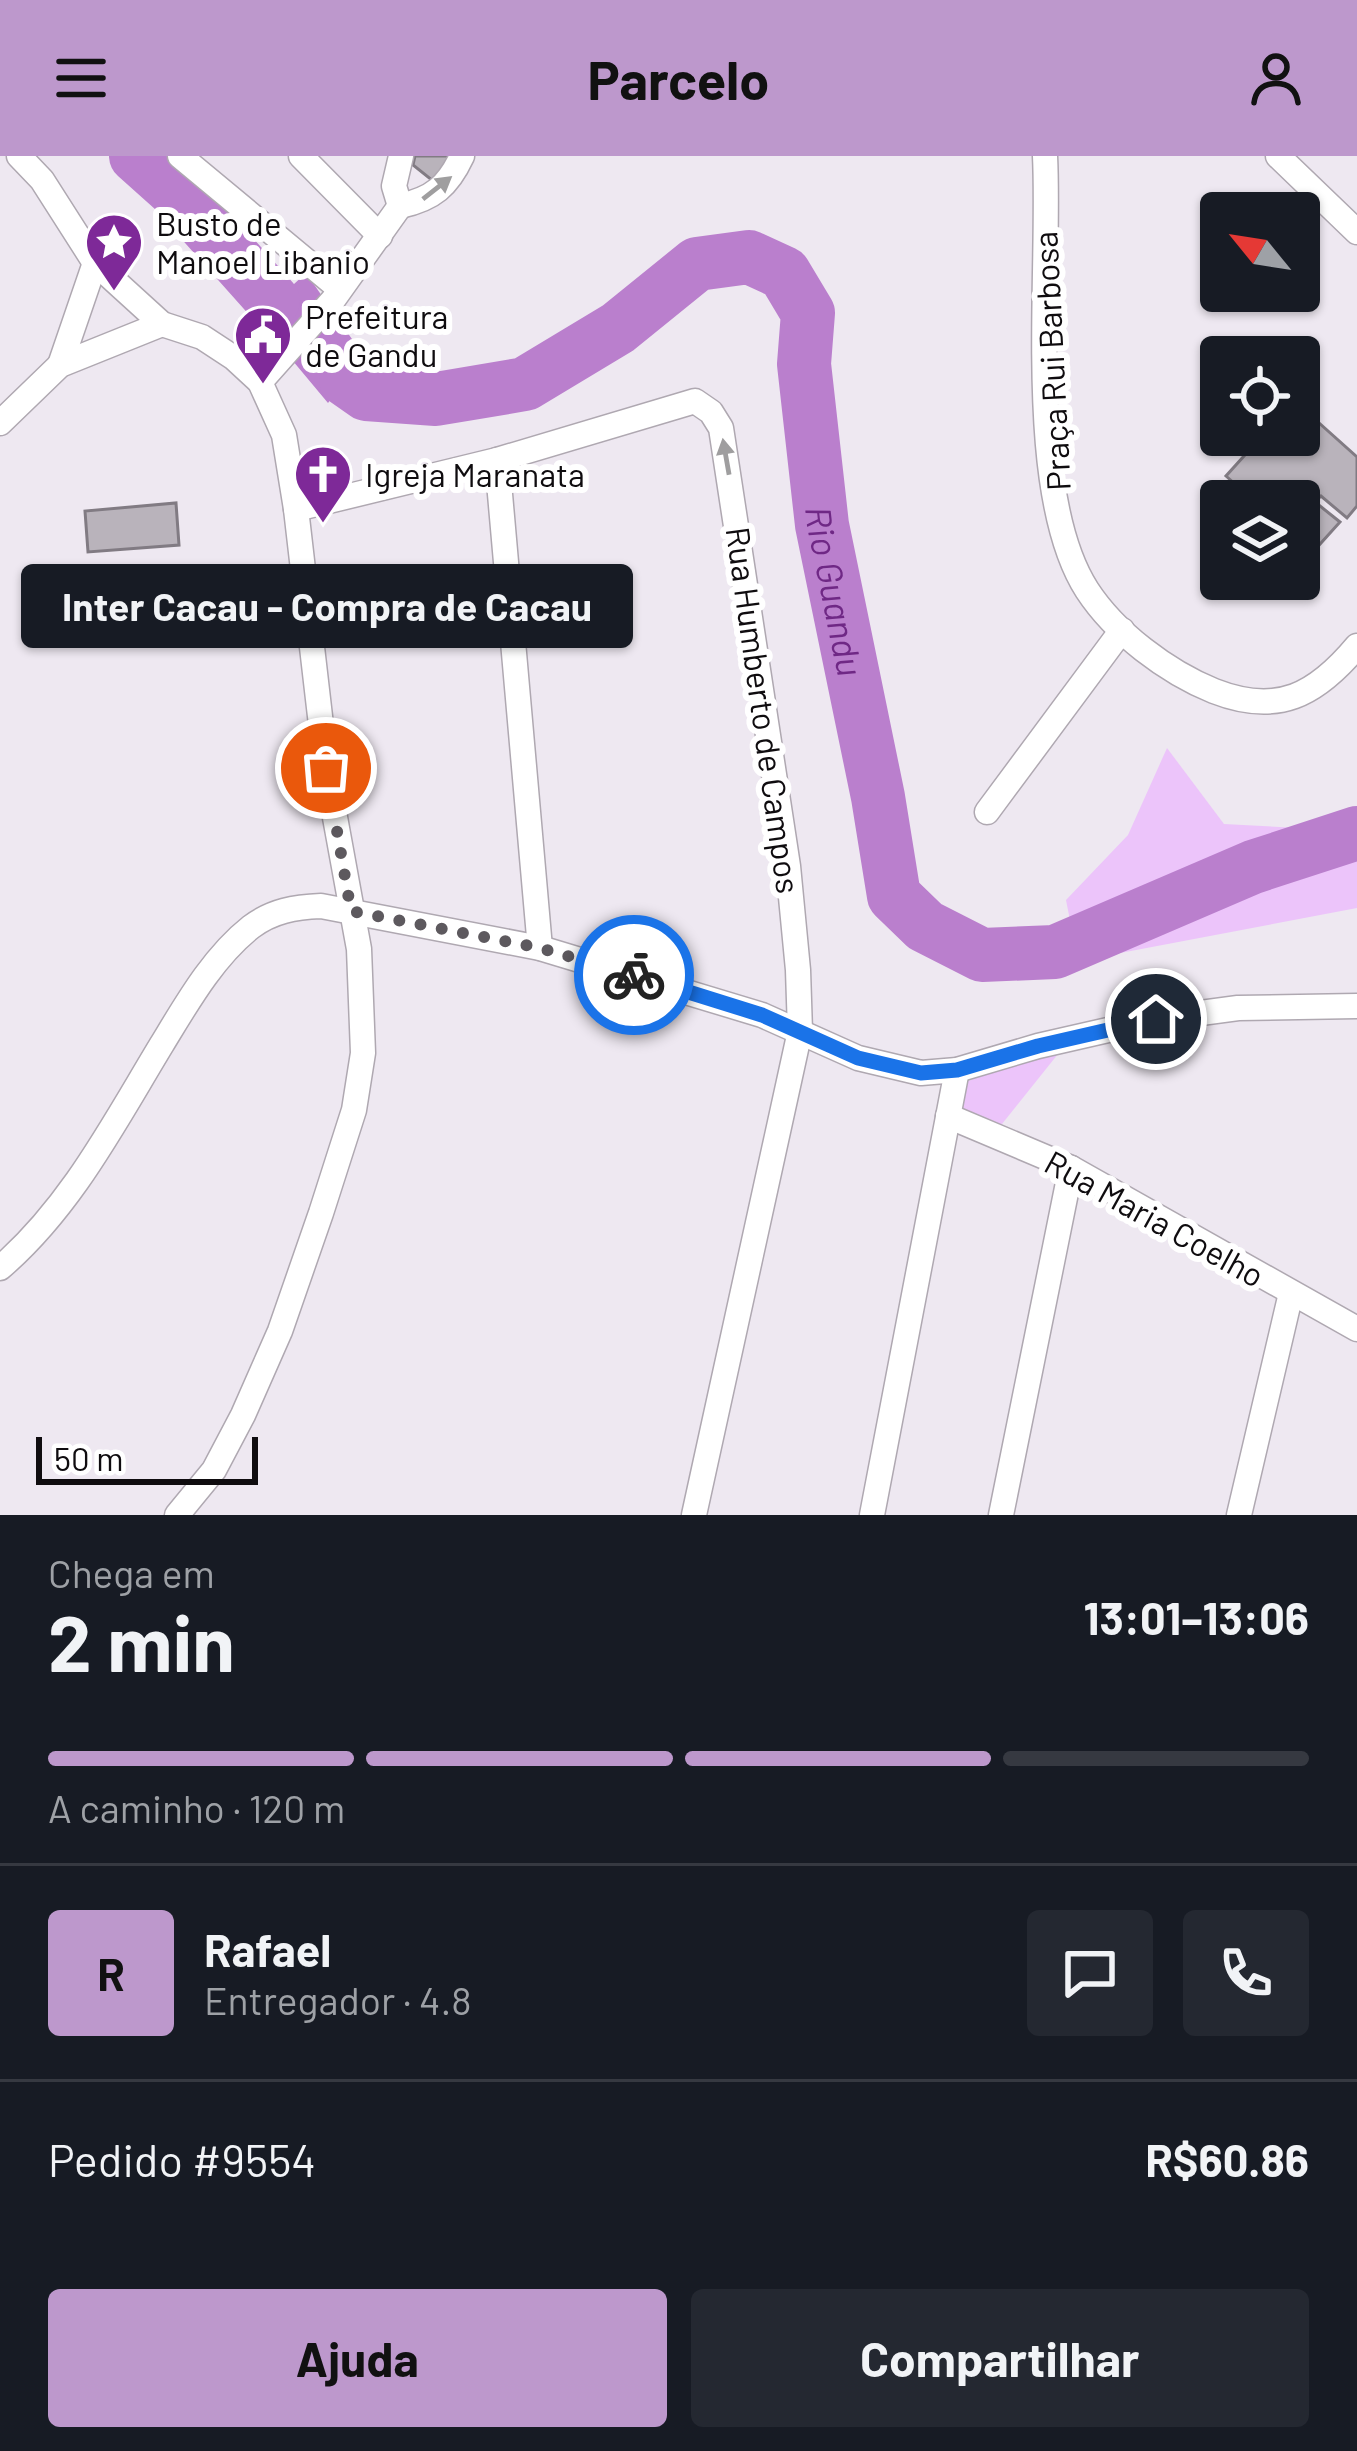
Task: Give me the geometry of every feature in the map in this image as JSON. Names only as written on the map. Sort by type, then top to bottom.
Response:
[{"type":"street","points":[[20,156],[42,180],[95,263],[162,324],[202,337],[268,374]]},
{"type":"street","points":[[180,156],[337,294]]},
{"type":"street","points":[[302,156],[380,236]]},
{"type":"street","points":[[400,156],[394,186],[400,206]]},
{"type":"street","points":[[268,374],[337,294],[400,206],[436,194],[452,178],[462,156]]},
{"type":"street","name":"Praça Rui Barbosa","points":[[1045,156],[1051,478],[1065,540],[1087,589],[1122,630],[1186,680],[1232,698],[1266,702],[1300,698],[1357,646]]},
{"type":"street","points":[[1278,156],[1357,232]]},
{"type":"street","points":[[61,364],[95,263]]},
{"type":"street","points":[[0,423],[61,364],[162,324]]},
{"type":"street","points":[[177,1515],[214,1471],[280,1331],[354,1110],[363,1054],[359,949],[326,768],[296,509],[268,374]]},
{"type":"street","name":"Rua Humberto de Campos","points":[[496,460],[695,401],[711,412],[721,428],[728,461],[788,866],[800,1031],[694,1515]]},
{"type":"street","points":[[296,509],[496,460],[540,948]]},
{"type":"street","points":[[987,812],[1122,630]]},
{"type":"street","points":[[0,1268],[54,1215],[219,959],[251,927],[293,907],[351,911],[540,948],[762,1015],[826,1046],[921,1073],[957,1070],[1156,1019],[1238,1009],[1357,1006]]},
{"type":"street","points":[[872,1515],[957,1070]]},
{"type":"street","name":"Rua Maria Coelho","points":[[948,1116],[1071,1168],[1357,1329]]},
{"type":"street","points":[[1001,1515],[1071,1168]]},
{"type":"street","points":[[1239,1515],[1291,1293]]},
{"type":"shaded area","points":[[306,273],[377,375],[346,380],[328,403],[257,318]]},
{"type":"shaded area","points":[[1167,748],[1224,824],[1300,828],[1357,809],[1357,908],[1078,961],[1066,900],[1128,835]]},
{"type":"shaded area","points":[[1070,1039],[994,1134],[958,1109],[954,1087]]},
{"type":"building","points":[[415,156],[454,156],[433,181],[413,165]]},
{"type":"building","points":[[1320,424],[1357,457],[1357,506],[1347,518],[1320,497],[1320,480],[1230,480],[1226,476],[1244,456],[1320,456]]},
{"type":"building","points":[[176,503],[179,545],[88,552],[85,511]]},
{"type":"building","points":[[1320,506],[1340,522],[1320,544]]},
{"type":"waterway","name":"Rio Guandu","points":[[136,156],[174,190],[273,301]]},
{"type":"waterway","name":"Rio Guandu","points":[[346,380],[366,394],[436,399],[525,384],[618,328],[697,264],[749,257],[784,273],[808,313],[804,364],[822,525],[894,896],[925,926],[982,955],[1055,952],[1253,867],[1357,833]]},
{"type":"way so far","points":[[326,768],[351,911],[540,948],[634,975]]},
{"type":"place","name":"Busto de Manoel Libanio","points":[[114,293]]},
{"type":"place","name":"Prefeitura de Gandu","points":[[263,386]]},
{"type":"place","name":"Igreja Maranata","points":[[323,525]]},
{"type":"place","name":"Inter Cacau - Compra de Cacau","points":[[326,768]]},
{"type":"route","points":[[634,975],[762,1015],[858,1058],[921,1073],[957,1070],[1156,1019]]}]
